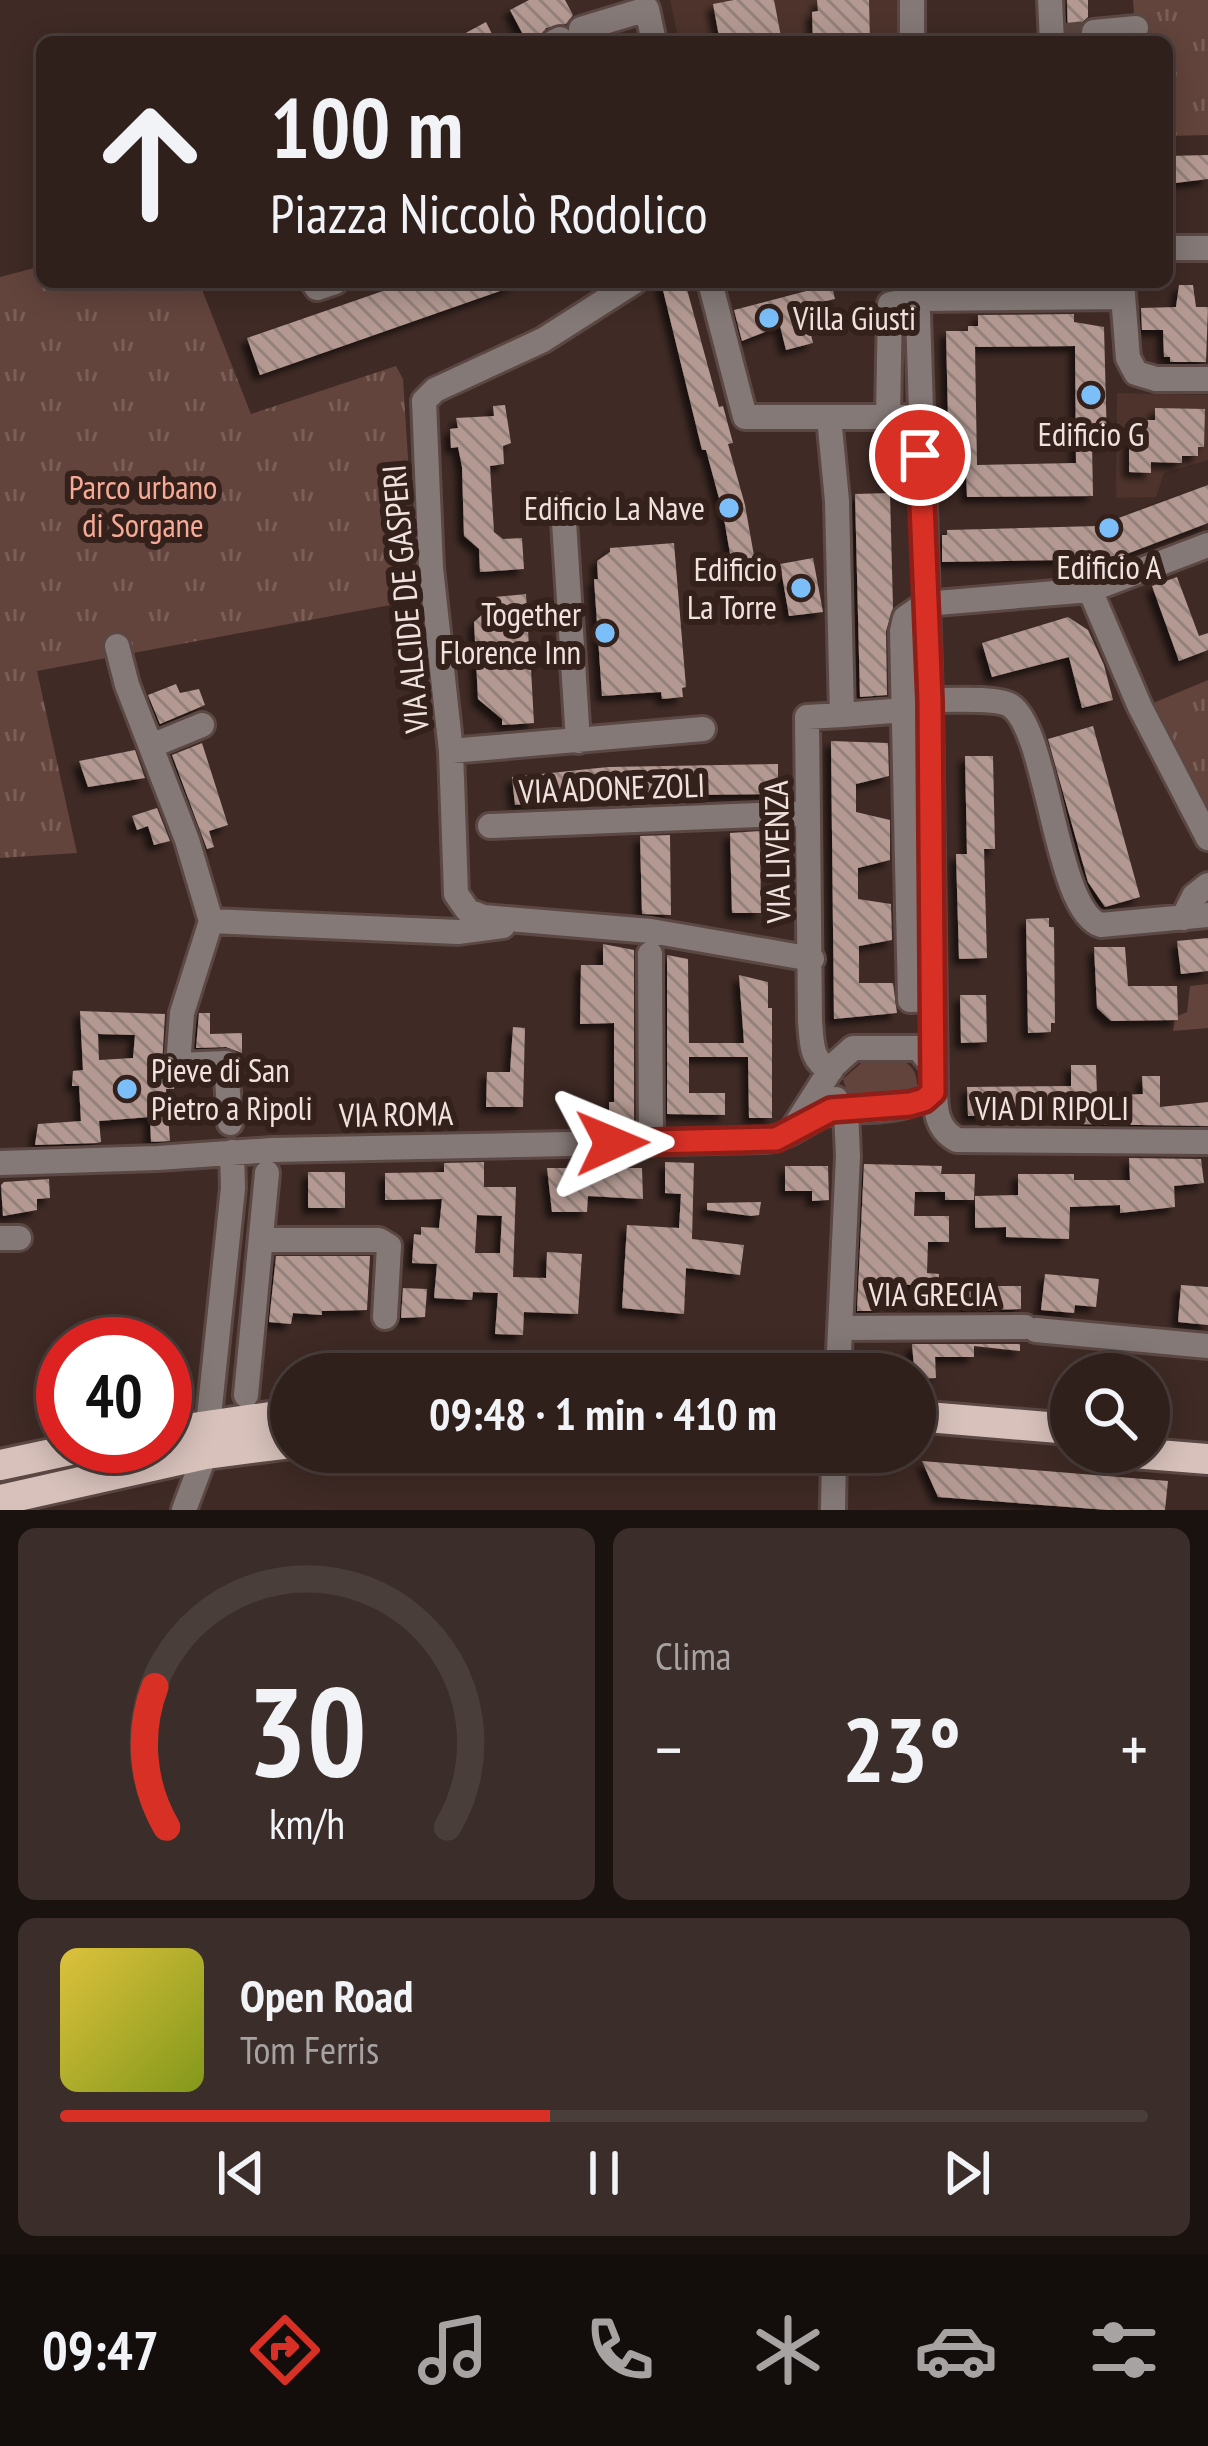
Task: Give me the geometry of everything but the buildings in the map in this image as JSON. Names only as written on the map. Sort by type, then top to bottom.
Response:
[{"type":"main road","points":[[192,1426],[270,1416]]},
{"type":"main road","points":[[936,1418],[1050,1427]]},
{"type":"main road","points":[[1170,1436],[1208,1439]]},
{"type":"main road","points":[[936,1438],[1050,1446]]},
{"type":"main road","points":[[0,1500],[205,1454],[270,1446]]},
{"type":"main road","points":[[1170,1456],[1208,1459]]},
{"type":"main road","points":[[0,1466],[36,1458]]},
{"type":"street","points":[[912,0],[912,36]]},
{"type":"street","points":[[1050,0],[1051,36]]},
{"type":"street","points":[[568,36],[647,9],[653,36]]},
{"type":"street","points":[[1094,32],[1136,28]]},
{"type":"street","points":[[1173,248],[1208,248]]},
{"type":"street","name":"VIA ALCIDE DE GASPERI","points":[[626,288],[588,315],[435,390],[424,401],[431,568],[451,751],[456,894],[475,915],[651,931],[812,959]]},
{"type":"street","points":[[712,288],[746,417],[919,418]]},
{"type":"street","points":[[888,416],[887,308],[918,291],[1123,290],[1128,358],[1136,373],[1147,378],[1208,379]]},
{"type":"street","points":[[918,291],[930,701],[919,869]]},
{"type":"street","points":[[829,417],[837,501],[842,706],[930,701],[1013,706],[1030,742],[1082,912],[1101,926],[1185,915],[1208,885]]},
{"type":"street","points":[[563,506],[578,740]]},
{"type":"street","points":[[935,1077],[934,1003],[904,705],[902,623],[912,610],[925,604],[1090,590],[1208,545]]},
{"type":"street","points":[[1090,590],[1140,707],[1208,838]]},
{"type":"street","points":[[117,646],[212,921],[182,1013],[178,1065],[226,1063],[230,1123]]},
{"type":"street","name":"VIA LIVENZA","points":[[842,706],[807,717],[810,1021],[815,1057],[831,1073],[844,1109]]},
{"type":"street","points":[[151,746],[202,725]]},
{"type":"street","points":[[451,751],[703,729]]},
{"type":"street","name":"VIA ADONE ZOLI","points":[[490,826],[808,813]]},
{"type":"street","points":[[212,921],[458,932],[528,918]]},
{"type":"street","points":[[650,954],[651,1142]]},
{"type":"street","points":[[898,1046],[923,1031],[934,1003]]},
{"type":"street","points":[[810,1021],[823,1043],[918,1048],[935,1077]]},
{"type":"street","points":[[792,1131],[853,1048]]},
{"type":"street","name":"VIA ROMA","points":[[0,1162],[767,1140],[814,1117],[844,1109],[918,1102],[929,1096],[935,1077]]},
{"type":"street","name":"VIA DI RIPOLI","points":[[935,1077],[942,1128],[957,1140],[1208,1142]]},
{"type":"street","points":[[839,1353],[844,1109]]},
{"type":"street","points":[[184,1510],[205,1454],[233,1187],[232,1152]]},
{"type":"street","points":[[246,1396],[267,1173]]},
{"type":"street","points":[[262,1240],[380,1240],[388,1246],[385,1317]]},
{"type":"street","points":[[224,1277],[258,1280]]},
{"type":"street","name":"VIA GRECIA","points":[[841,1328],[1030,1329],[1208,1346]]},
{"type":"street","points":[[832,1510],[834,1473]]},
{"type":"shaded area","points":[[670,0],[897,0],[898,36],[678,36]]},
{"type":"shaded area","points":[[1117,393],[1208,395],[1208,460],[1164,473],[1156,497],[1116,498]]},
{"type":"green space","points":[[1133,0],[1208,0],[1208,135],[1173,136],[1173,36],[1136,36]]},
{"type":"green space","name":"Parco urbano di Sorgane","points":[[36,268],[36,288],[201,288],[251,414],[396,366],[403,379],[417,600],[37,671],[77,853],[0,858],[0,277]]},
{"type":"green space","points":[[1208,680],[1208,821],[1146,706]]},
{"type":"green space","points":[[1208,984],[1208,1028],[1173,1031],[1175,1017],[1187,1012],[1190,986]]},
{"type":"green space","points":[[868,1057],[908,1064],[917,1087],[905,1095],[848,1096],[843,1079]]},
{"type":"tunnel","points":[[1059,36],[1094,32]]},
{"type":"place","name":"Villa Giusti","points":[[769,318]]},
{"type":"place","name":"Edificio G","points":[[1091,395]]},
{"type":"place","name":"Edificio La Nave","points":[[729,508]]},
{"type":"place","name":"Edificio A","points":[[1109,528]]},
{"type":"place","name":"Edificio La Torre","points":[[801,588]]},
{"type":"place","name":"Together Florence Inn","points":[[605,633]]},
{"type":"place","name":"Pieve di San Pietro a Ripoli","points":[[127,1089]]},
{"type":"route","points":[[612,1143],[776,1139],[831,1110],[910,1104],[933,1092],[930,701],[920,455]]}]
